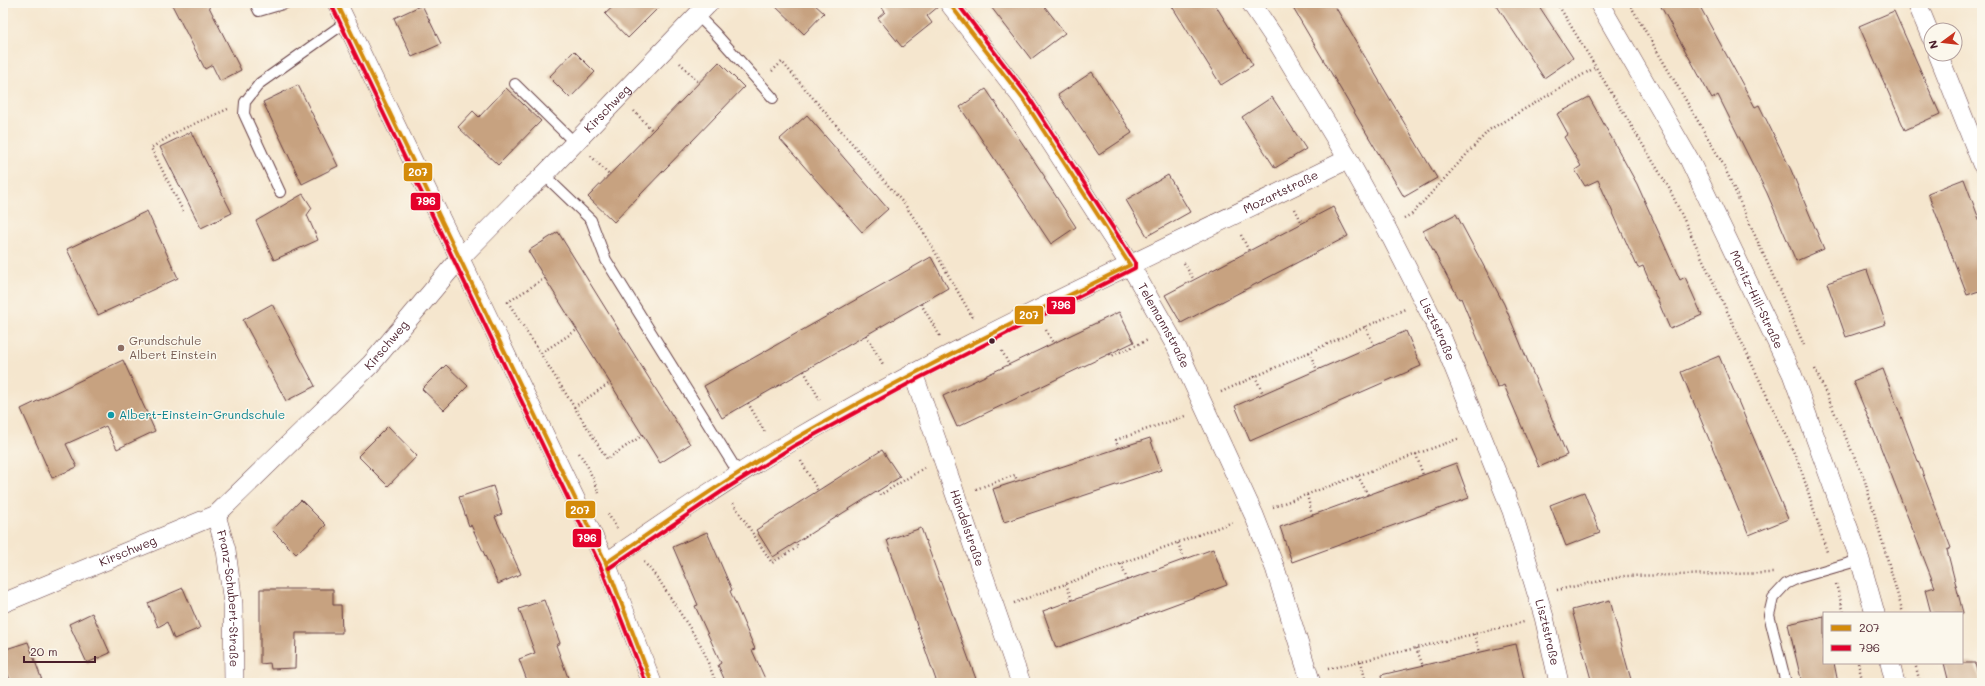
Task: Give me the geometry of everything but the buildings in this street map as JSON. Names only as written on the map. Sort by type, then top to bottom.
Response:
[{"type":"street","points":[[337,3],[606,563],[652,683]]},
{"type":"street","name":"Telemannstraße","points":[[949,3],[1023,99],[1130,265],[1168,331],[1204,403],[1247,499],[1275,568],[1310,678]]},
{"type":"street","name":"Lisztstraße","points":[[1251,3],[1278,43],[1348,159],[1387,229],[1440,333],[1510,504],[1544,617],[1558,683]]},
{"type":"street","name":"Moritz-Hill-Straße","points":[[1598,3],[1689,159],[1792,374],[1860,560],[1876,612]]},
{"type":"street","points":[[1917,3],[1925,22]]},
{"type":"street","name":"Kirschweg","points":[[3,603],[216,516],[371,364],[460,259],[522,194],[544,175],[703,9]]},
{"type":"street","points":[[1941,62],[1982,164]]},
{"type":"street","name":"Mozartstraße","points":[[606,563],[739,474],[790,442],[913,373],[1348,159]]},
{"type":"street","name":"Händelstraße","points":[[913,373],[1021,683]]},
{"type":"street","name":"Franz-Schubert-Straße","points":[[216,516],[226,550],[233,604],[234,683]]},
{"type":"street","points":[[1890,664],[1895,683]]},
{"type":"lane","points":[[255,3],[259,11],[286,3]]},
{"type":"lane","points":[[703,9],[773,98]]},
{"type":"lane","points":[[280,192],[244,114],[245,102],[260,83],[346,22]]},
{"type":"lane","points":[[515,84],[575,143]]},
{"type":"lane","points":[[544,175],[591,220],[606,260],[739,474]]},
{"type":"lane","points":[[1786,683],[1769,615],[1772,598],[1786,584],[1798,578],[1860,560]]},
{"type":"path","points":[[1557,3],[1669,188],[1800,466],[1832,567],[1844,612]]},
{"type":"path","points":[[666,48],[699,83]]},
{"type":"path","points":[[760,83],[782,62],[906,205],[923,231],[984,338]]},
{"type":"path","points":[[1387,229],[1412,214],[1489,130],[1596,67]]},
{"type":"path","points":[[619,97],[653,131]]},
{"type":"path","points":[[183,211],[151,148],[178,131],[245,102]]},
{"type":"path","points":[[575,143],[610,176]]},
{"type":"path","points":[[1293,206],[1302,223]]},
{"type":"path","points":[[1240,233],[1249,250]]},
{"type":"path","points":[[1184,262],[1194,280]]},
{"type":"path","points":[[545,278],[508,302],[607,459],[643,435]]},
{"type":"path","points":[[1118,448],[1116,440],[1179,419],[1204,403],[1255,376],[1423,300]]},
{"type":"path","points":[[921,304],[944,343]]},
{"type":"path","points":[[1365,326],[1374,345]]},
{"type":"path","points":[[541,353],[578,330]]},
{"type":"path","points":[[1110,354],[1111,356],[1168,331]]},
{"type":"path","points":[[866,335],[888,373]]},
{"type":"path","points":[[1309,352],[1317,370]]},
{"type":"path","points":[[804,371],[822,402]]},
{"type":"path","points":[[1255,376],[1263,394]]},
{"type":"path","points":[[574,407],[610,383]]},
{"type":"path","points":[[748,403],[766,435]]},
{"type":"path","points":[[790,442],[818,490]]},
{"type":"path","points":[[1416,454],[1423,475]]},
{"type":"path","points":[[878,491],[880,495],[921,469],[944,462]]},
{"type":"path","points":[[956,496],[1015,475],[1017,481]]},
{"type":"path","points":[[1358,476],[1368,495]]},
{"type":"path","points":[[722,486],[772,563],[798,547],[796,543]]},
{"type":"path","points":[[1307,495],[1312,515]]},
{"type":"path","points":[[1178,543],[1184,559]]},
{"type":"path","points":[[632,546],[659,580],[702,648],[716,683]]},
{"type":"path","points":[[1122,564],[1128,580]]},
{"type":"path","points":[[1537,594],[1625,576],[1776,573],[1798,578]]},
{"type":"path","points":[[1066,584],[1072,600]]},
{"type":"path","points":[[1272,683],[1310,678],[1361,661],[1544,617]]},
{"type":"path","points":[[1474,634],[1480,652]]},
{"type":"path","points":[[1416,648],[1423,666]]},
{"type":"path","points":[[1361,661],[1365,679]]},
{"type":"path","points":[[1858,664],[1863,683]]},
{"type":"path","points":[[1915,664],[1920,683]]},
{"type":"transit line","name":"207","points":[[337,3],[606,563],[652,683]]},
{"type":"transit line","name":"207","points":[[606,563],[697,500],[832,417],[959,350],[1130,265],[1023,99],[949,3]]},
{"type":"transit line","name":"796","points":[[609,568],[724,490],[794,446],[919,378],[1135,268],[1135,262],[1028,96],[957,3]]},
{"type":"transit line","name":"796","points":[[332,6],[600,565],[646,683]]},
{"type":"place","name":"Grundschule Albert Einstein","points":[[121,348]]},
{"type":"place","name":"Albert-Einstein-Grundschule","points":[[111,415]]}]
